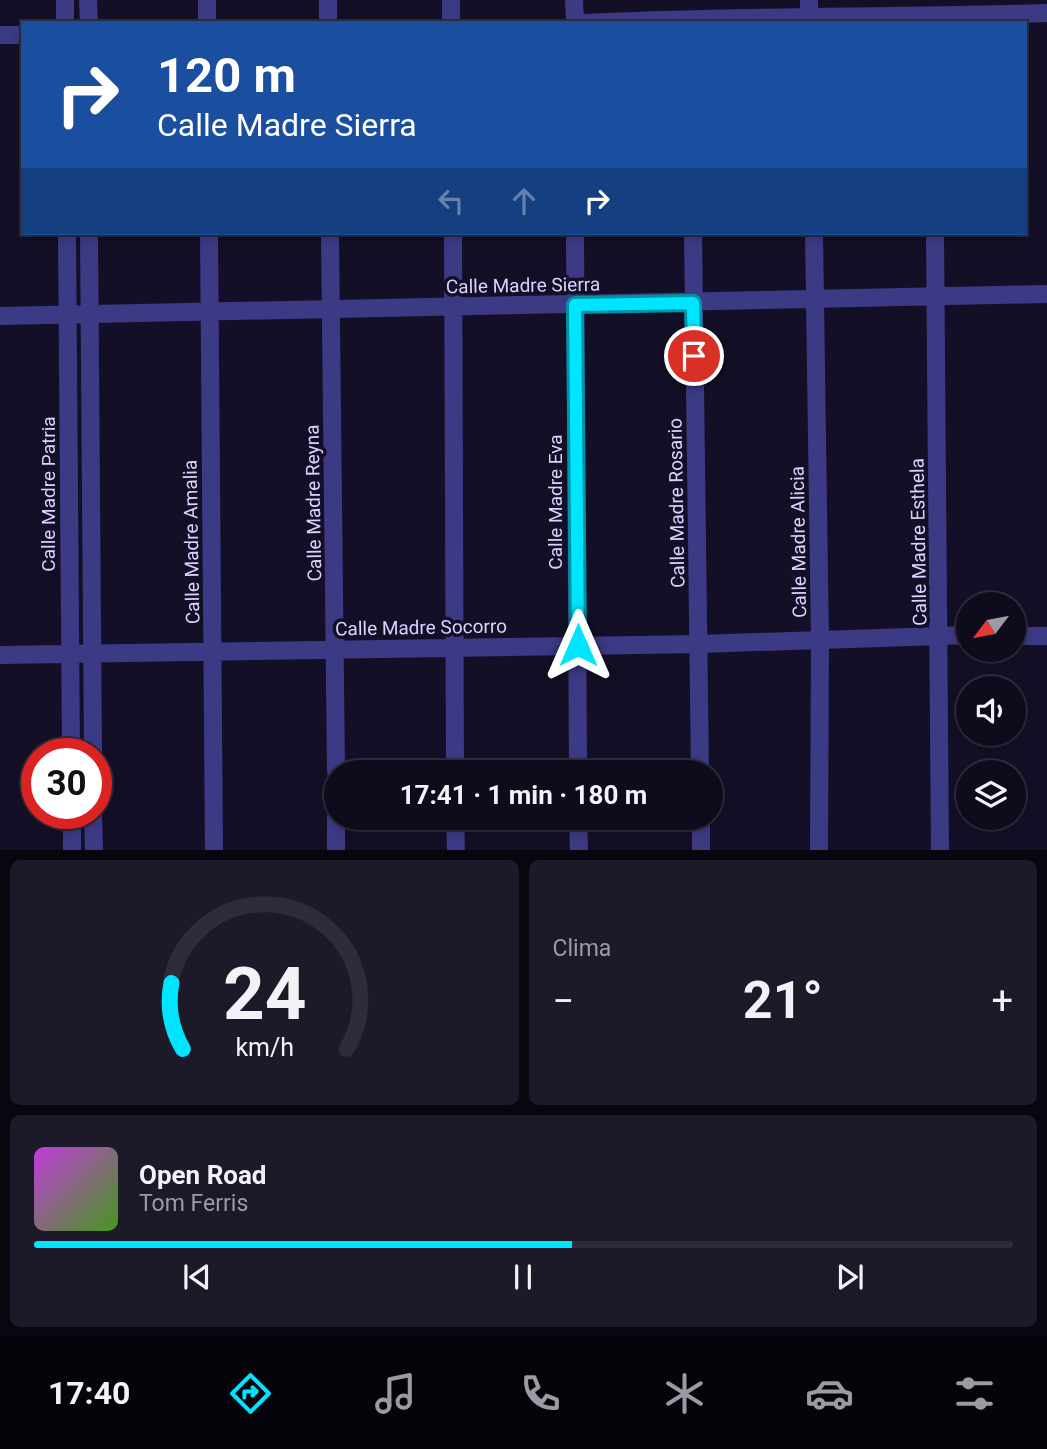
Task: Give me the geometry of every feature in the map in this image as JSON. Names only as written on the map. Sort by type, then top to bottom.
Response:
[{"type":"street","points":[[65,0],[65,21]]},
{"type":"street","points":[[88,0],[89,21]]},
{"type":"street","points":[[207,0],[207,21]]},
{"type":"street","points":[[328,0],[328,21]]},
{"type":"street","points":[[451,0],[451,21]]},
{"type":"street","points":[[574,0],[575,21]]},
{"type":"street","points":[[809,0],[809,21]]},
{"type":"street","points":[[606,21],[693,13],[809,21],[932,13],[1047,13]]},
{"type":"street","points":[[0,35],[21,35]]},
{"type":"street","name":"Calle Madre Patria","points":[[67,235],[71,738]]},
{"type":"street","points":[[89,235],[93,738]]},
{"type":"street","name":"Calle Madre Amalia","points":[[209,235],[214,850]]},
{"type":"street","name":"Calle Madre Reyna","points":[[330,235],[336,760]]},
{"type":"street","points":[[453,235],[455,760]]},
{"type":"street","name":"Calle Madre Eva","points":[[575,235],[578,760]]},
{"type":"street","name":"Calle Madre Rosario","points":[[693,235],[700,760]]},
{"type":"street","name":"Calle Madre Alicia","points":[[814,235],[820,641],[819,850]]},
{"type":"street","name":"Calle Madre Esthela","points":[[936,235],[940,850]]},
{"type":"street","name":"Calle Madre Sierra","points":[[0,316],[1047,294]]},
{"type":"street","name":"Calle Madre Socorro","points":[[0,655],[700,644],[956,635]]},
{"type":"street","points":[[1026,635],[1047,636]]},
{"type":"street","points":[[72,829],[72,850]]},
{"type":"street","points":[[93,829],[94,850]]},
{"type":"street","points":[[336,830],[336,850]]},
{"type":"street","points":[[455,830],[456,850]]},
{"type":"street","points":[[579,830],[579,850]]},
{"type":"street","points":[[701,830],[701,850]]},
{"type":"route","points":[[578,645],[575,305],[693,303],[694,356]]}]
